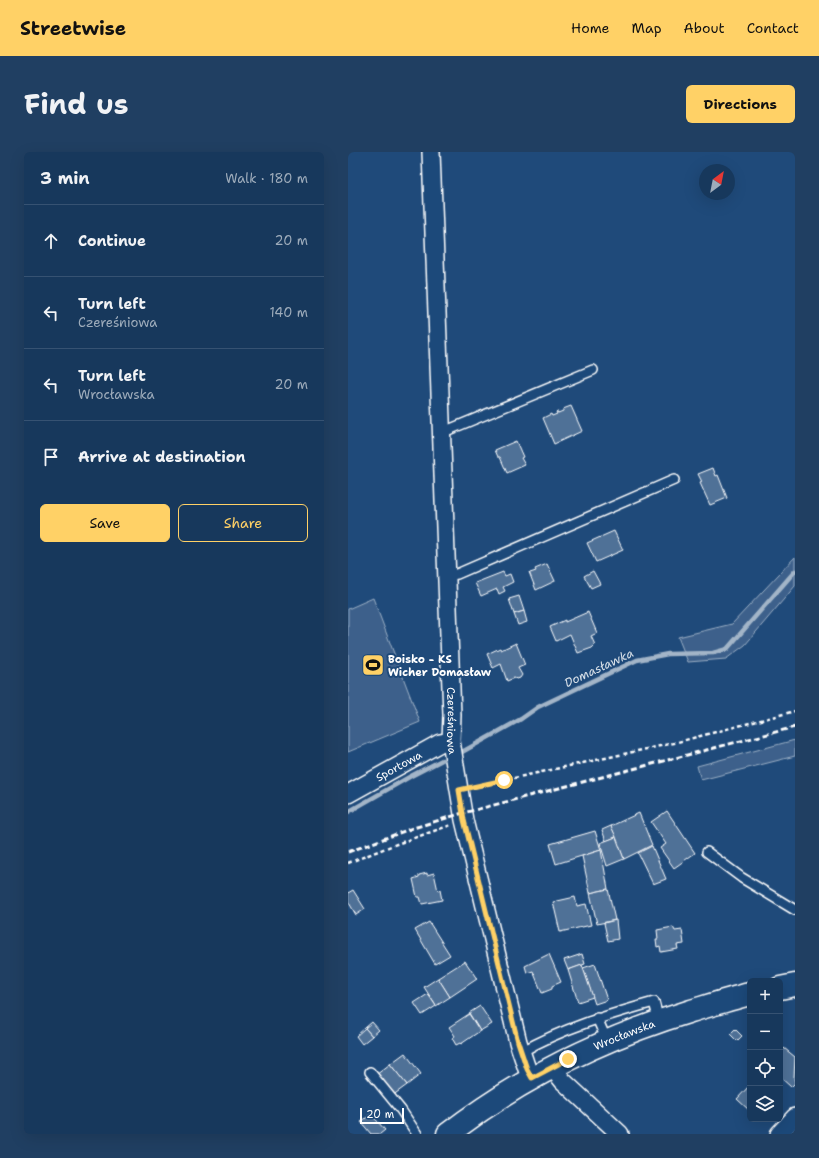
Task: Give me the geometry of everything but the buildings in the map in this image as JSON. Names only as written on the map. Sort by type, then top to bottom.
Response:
[{"type":"main road","points":[[783,987],[795,985]]},
{"type":"main road","name":"Wrocławska","points":[[448,1134],[472,1116],[532,1078],[576,1055],[607,1041],[660,1021],[725,1000],[747,995]]},
{"type":"street","name":"Czereśniowa","points":[[431,152],[452,716],[451,741],[464,820],[521,1052],[532,1078]]},
{"type":"street","name":"Sportowa","points":[[348,794],[440,743],[451,741]]},
{"type":"street","points":[[552,1067],[563,1081],[620,1134]]},
{"type":"street","points":[[779,1134],[795,1117]]},
{"type":"lane","points":[[441,433],[593,370]]},
{"type":"lane","points":[[446,576],[457,574],[674,480]]},
{"type":"lane","points":[[707,852],[742,878],[795,910]]},
{"type":"lane","points":[[521,1052],[542,1040],[597,1018],[654,1002],[660,1021]]},
{"type":"lane","points":[[597,1018],[607,1041]]},
{"type":"lane","points":[[370,1072],[401,1110],[417,1134]]},
{"type":"path","points":[[459,790],[674,743],[795,711]]},
{"type":"path","points":[[348,863],[464,820]]},
{"type":"shaded area","points":[[795,557],[795,586],[745,645],[726,659],[688,662],[678,637],[732,624]]},
{"type":"shaded area","name":"Boisko - KS Wicher Domasław","points":[[373,598],[420,722],[348,752],[348,609]]},
{"type":"shaded area","points":[[795,740],[795,756],[701,780],[697,766]]},
{"type":"waterway","name":"Domasławka","points":[[462,752],[521,719],[538,707],[637,660],[668,654],[713,653],[727,649],[795,571]]},
{"type":"waterway","name":"Domasławka","points":[[348,812],[442,760]]},
{"type":"railway","points":[[348,852],[410,829],[463,813],[795,727]]},
{"type":"place","name":"Boisko - KS Wicher Domasław","points":[[373,665]]},
{"type":"route","points":[[504,780],[459,790],[464,820],[518,1042],[527,1069],[532,1078],[568,1059]]}]
